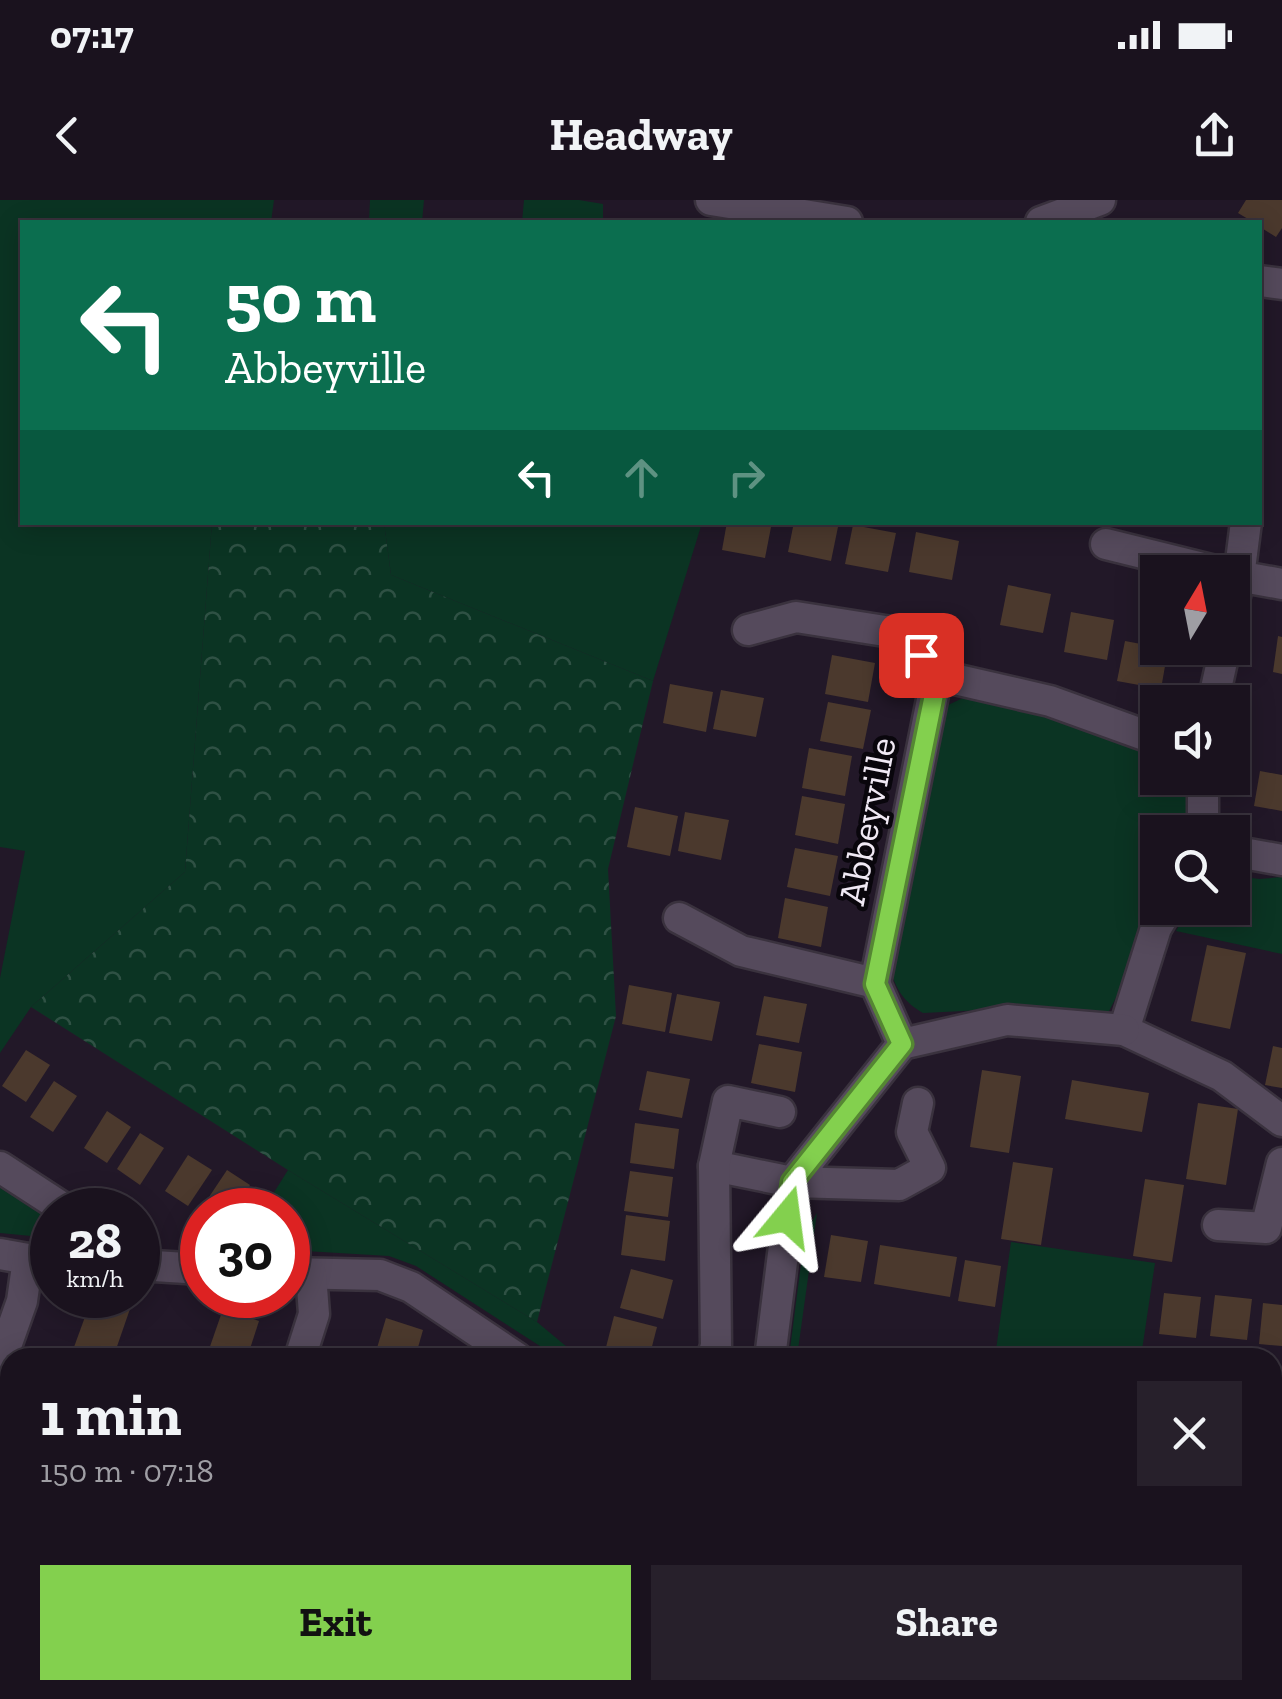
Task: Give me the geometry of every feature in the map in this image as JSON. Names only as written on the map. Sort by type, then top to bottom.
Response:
[{"type":"street","points":[[711,200],[835,220]]},
{"type":"street","points":[[1050,220],[1100,209]]},
{"type":"street","points":[[1236,555],[1245,525]]},
{"type":"street","points":[[1106,544],[1150,555]]},
{"type":"street","points":[[1250,578],[1282,584]]},
{"type":"street","points":[[748,630],[796,616],[904,634],[938,675],[1050,702],[1140,734]]},
{"type":"street","name":"Abbeyville","points":[[875,984],[938,675]]},
{"type":"street","points":[[1250,855],[1282,860]]},
{"type":"street","points":[[679,918],[740,951],[875,984],[902,1044]]},
{"type":"street","points":[[1124,1030],[1158,925]]},
{"type":"street","points":[[771,1348],[792,1182],[902,1044],[1008,1020],[1124,1030],[1222,1076],[1282,1121]]},
{"type":"street","points":[[715,1348],[714,1166],[728,1101],[780,1112]]},
{"type":"street","points":[[714,1166],[792,1182],[899,1185],[930,1168],[912,1132],[918,1103]]},
{"type":"street","points":[[1218,1224],[1274,1234],[1282,1163]]},
{"type":"street","points":[[0,1167],[32,1188]]},
{"type":"street","points":[[5,1348],[22,1300],[27,1258]]},
{"type":"street","points":[[310,1274],[380,1275],[411,1288],[502,1348]]},
{"type":"street","points":[[303,1348],[314,1314],[310,1303]]},
{"type":"green space","points":[[0,200],[274,200],[271,220],[20,220],[20,525],[212,525],[185,872],[31,1007],[0,1053],[0,978],[25,851],[0,847]]},
{"type":"green space","points":[[370,200],[424,200],[422,220],[369,220]]},
{"type":"green space","points":[[524,200],[603,204],[603,220],[522,220]]},
{"type":"green space","points":[[212,525],[384,525],[391,575],[653,681],[608,869],[616,1016],[537,1322],[31,1007],[185,872]]},
{"type":"green space","points":[[384,525],[701,525],[653,681],[391,575]]},
{"type":"green space","points":[[965,697],[990,699],[1039,710],[1087,727],[1140,748],[1140,795],[1188,795],[1187,815],[1140,815],[1142,925],[1108,1013],[1088,1016],[1044,1007],[923,1013],[906,1000],[895,983],[890,968],[937,726],[948,705]]},
{"type":"green space","points":[[1282,877],[1282,954],[1176,931],[1179,925],[1250,925],[1250,878]]},
{"type":"green space","points":[[288,1170],[537,1322],[568,1348],[543,1348],[416,1266],[389,1256],[310,1251],[310,1188],[277,1188]]},
{"type":"green space","points":[[0,1184],[30,1206],[30,1236],[0,1233]]},
{"type":"green space","points":[[817,1213],[798,1348],[790,1348],[805,1233]]},
{"type":"green space","points":[[1011,1242],[1155,1263],[1142,1348],[996,1348]]},
{"type":"building","points":[[1246,200],[1282,200],[1282,228],[1276,237],[1262,228],[1262,220],[1250,220],[1238,213]]},
{"type":"building","points":[[726,525],[771,525],[765,558],[722,550]]},
{"type":"building","points":[[793,525],[838,525],[831,561],[788,552]]},
{"type":"building","points":[[853,525],[896,533],[888,572],[845,564]]},
{"type":"building","points":[[916,532],[959,541],[952,580],[909,572]]},
{"type":"building","points":[[1008,585],[1051,594],[1043,633],[1000,625]]},
{"type":"building","points":[[1071,612],[1114,620],[1107,660],[1064,652]]},
{"type":"building","points":[[1278,636],[1282,637],[1282,674],[1273,672]]},
{"type":"building","points":[[1125,641],[1140,644],[1140,665],[1165,665],[1162,685],[1117,681]]},
{"type":"building","points":[[832,655],[875,663],[868,702],[825,694]]},
{"type":"building","points":[[670,684],[713,692],[706,732],[663,723]]},
{"type":"building","points":[[721,690],[764,698],[756,737],[713,729]]},
{"type":"building","points":[[828,702],[871,710],[863,749],[820,741]]},
{"type":"building","points":[[809,748],[852,756],[845,796],[802,788]]},
{"type":"building","points":[[1260,771],[1282,775],[1282,811],[1254,806]]},
{"type":"building","points":[[802,796],[845,804],[838,844],[795,835]]},
{"type":"building","points":[[635,807],[678,816],[670,856],[627,847]]},
{"type":"building","points":[[685,812],[729,820],[721,860],[678,851]]},
{"type":"building","points":[[795,848],[838,856],[830,896],[787,887]]},
{"type":"building","points":[[785,898],[828,907],[821,947],[778,938]]},
{"type":"building","points":[[1207,945],[1246,953],[1230,1029],[1191,1021]]},
{"type":"building","points":[[629,985],[672,993],[665,1032],[622,1024]]},
{"type":"building","points":[[677,994],[720,1002],[712,1041],[669,1033]]},
{"type":"building","points":[[764,996],[807,1004],[799,1043],[756,1035]]},
{"type":"building","points":[[759,1044],[802,1052],[795,1092],[751,1083]]},
{"type":"building","points":[[1273,1046],[1282,1048],[1282,1088],[1265,1085]]},
{"type":"building","points":[[26,1050],[50,1065],[26,1102],[2,1086]]},
{"type":"building","points":[[982,1070],[1021,1076],[1009,1153],[970,1147]]},
{"type":"building","points":[[647,1071],[690,1079],[682,1118],[639,1110]]},
{"type":"building","points":[[1072,1080],[1149,1093],[1142,1132],[1065,1119]]},
{"type":"building","points":[[54,1081],[77,1096],[53,1132],[30,1117]]},
{"type":"building","points":[[1198,1103],[1238,1109],[1226,1185],[1186,1179]]},
{"type":"building","points":[[107,1111],[131,1127],[107,1163],[84,1148]]},
{"type":"building","points":[[635,1123],[679,1129],[674,1169],[630,1163]]},
{"type":"building","points":[[140,1133],[164,1148],[140,1185],[117,1169]]},
{"type":"building","points":[[188,1155],[212,1170],[200,1188],[180,1188],[180,1201],[165,1191]]},
{"type":"building","points":[[1013,1162],[1053,1168],[1041,1245],[1001,1239]]},
{"type":"building","points":[[227,1170],[250,1185],[248,1188],[215,1188]]},
{"type":"building","points":[[630,1171],[673,1177],[668,1217],[624,1211]]},
{"type":"building","points":[[1145,1179],[1184,1185],[1172,1262],[1133,1256]]},
{"type":"building","points":[[626,1215],[670,1221],[665,1261],[621,1255]]},
{"type":"building","points":[[831,1235],[868,1241],[861,1282],[824,1277]]},
{"type":"building","points":[[880,1245],[957,1257],[950,1297],[874,1284]]},
{"type":"building","points":[[965,1260],[1001,1266],[995,1307],[958,1301]]},
{"type":"building","points":[[631,1269],[673,1280],[663,1319],[620,1308]]},
{"type":"building","points":[[1164,1293],[1201,1297],[1196,1338],[1159,1334]]},
{"type":"building","points":[[1215,1295],[1252,1299],[1247,1340],[1210,1336]]},
{"type":"building","points":[[1263,1303],[1282,1305],[1282,1346],[1259,1344]]},
{"type":"building","points":[[614,1316],[657,1327],[652,1348],[606,1348]]},
{"type":"building","points":[[85,1318],[127,1318],[116,1348],[74,1348]]},
{"type":"building","points":[[220,1318],[259,1321],[250,1348],[209,1348]]},
{"type":"building","points":[[386,1318],[423,1330],[418,1348],[377,1348]]},
{"type":"route","points":[[787,1217],[792,1182],[902,1044],[875,984],[938,675],[921,655]]}]
